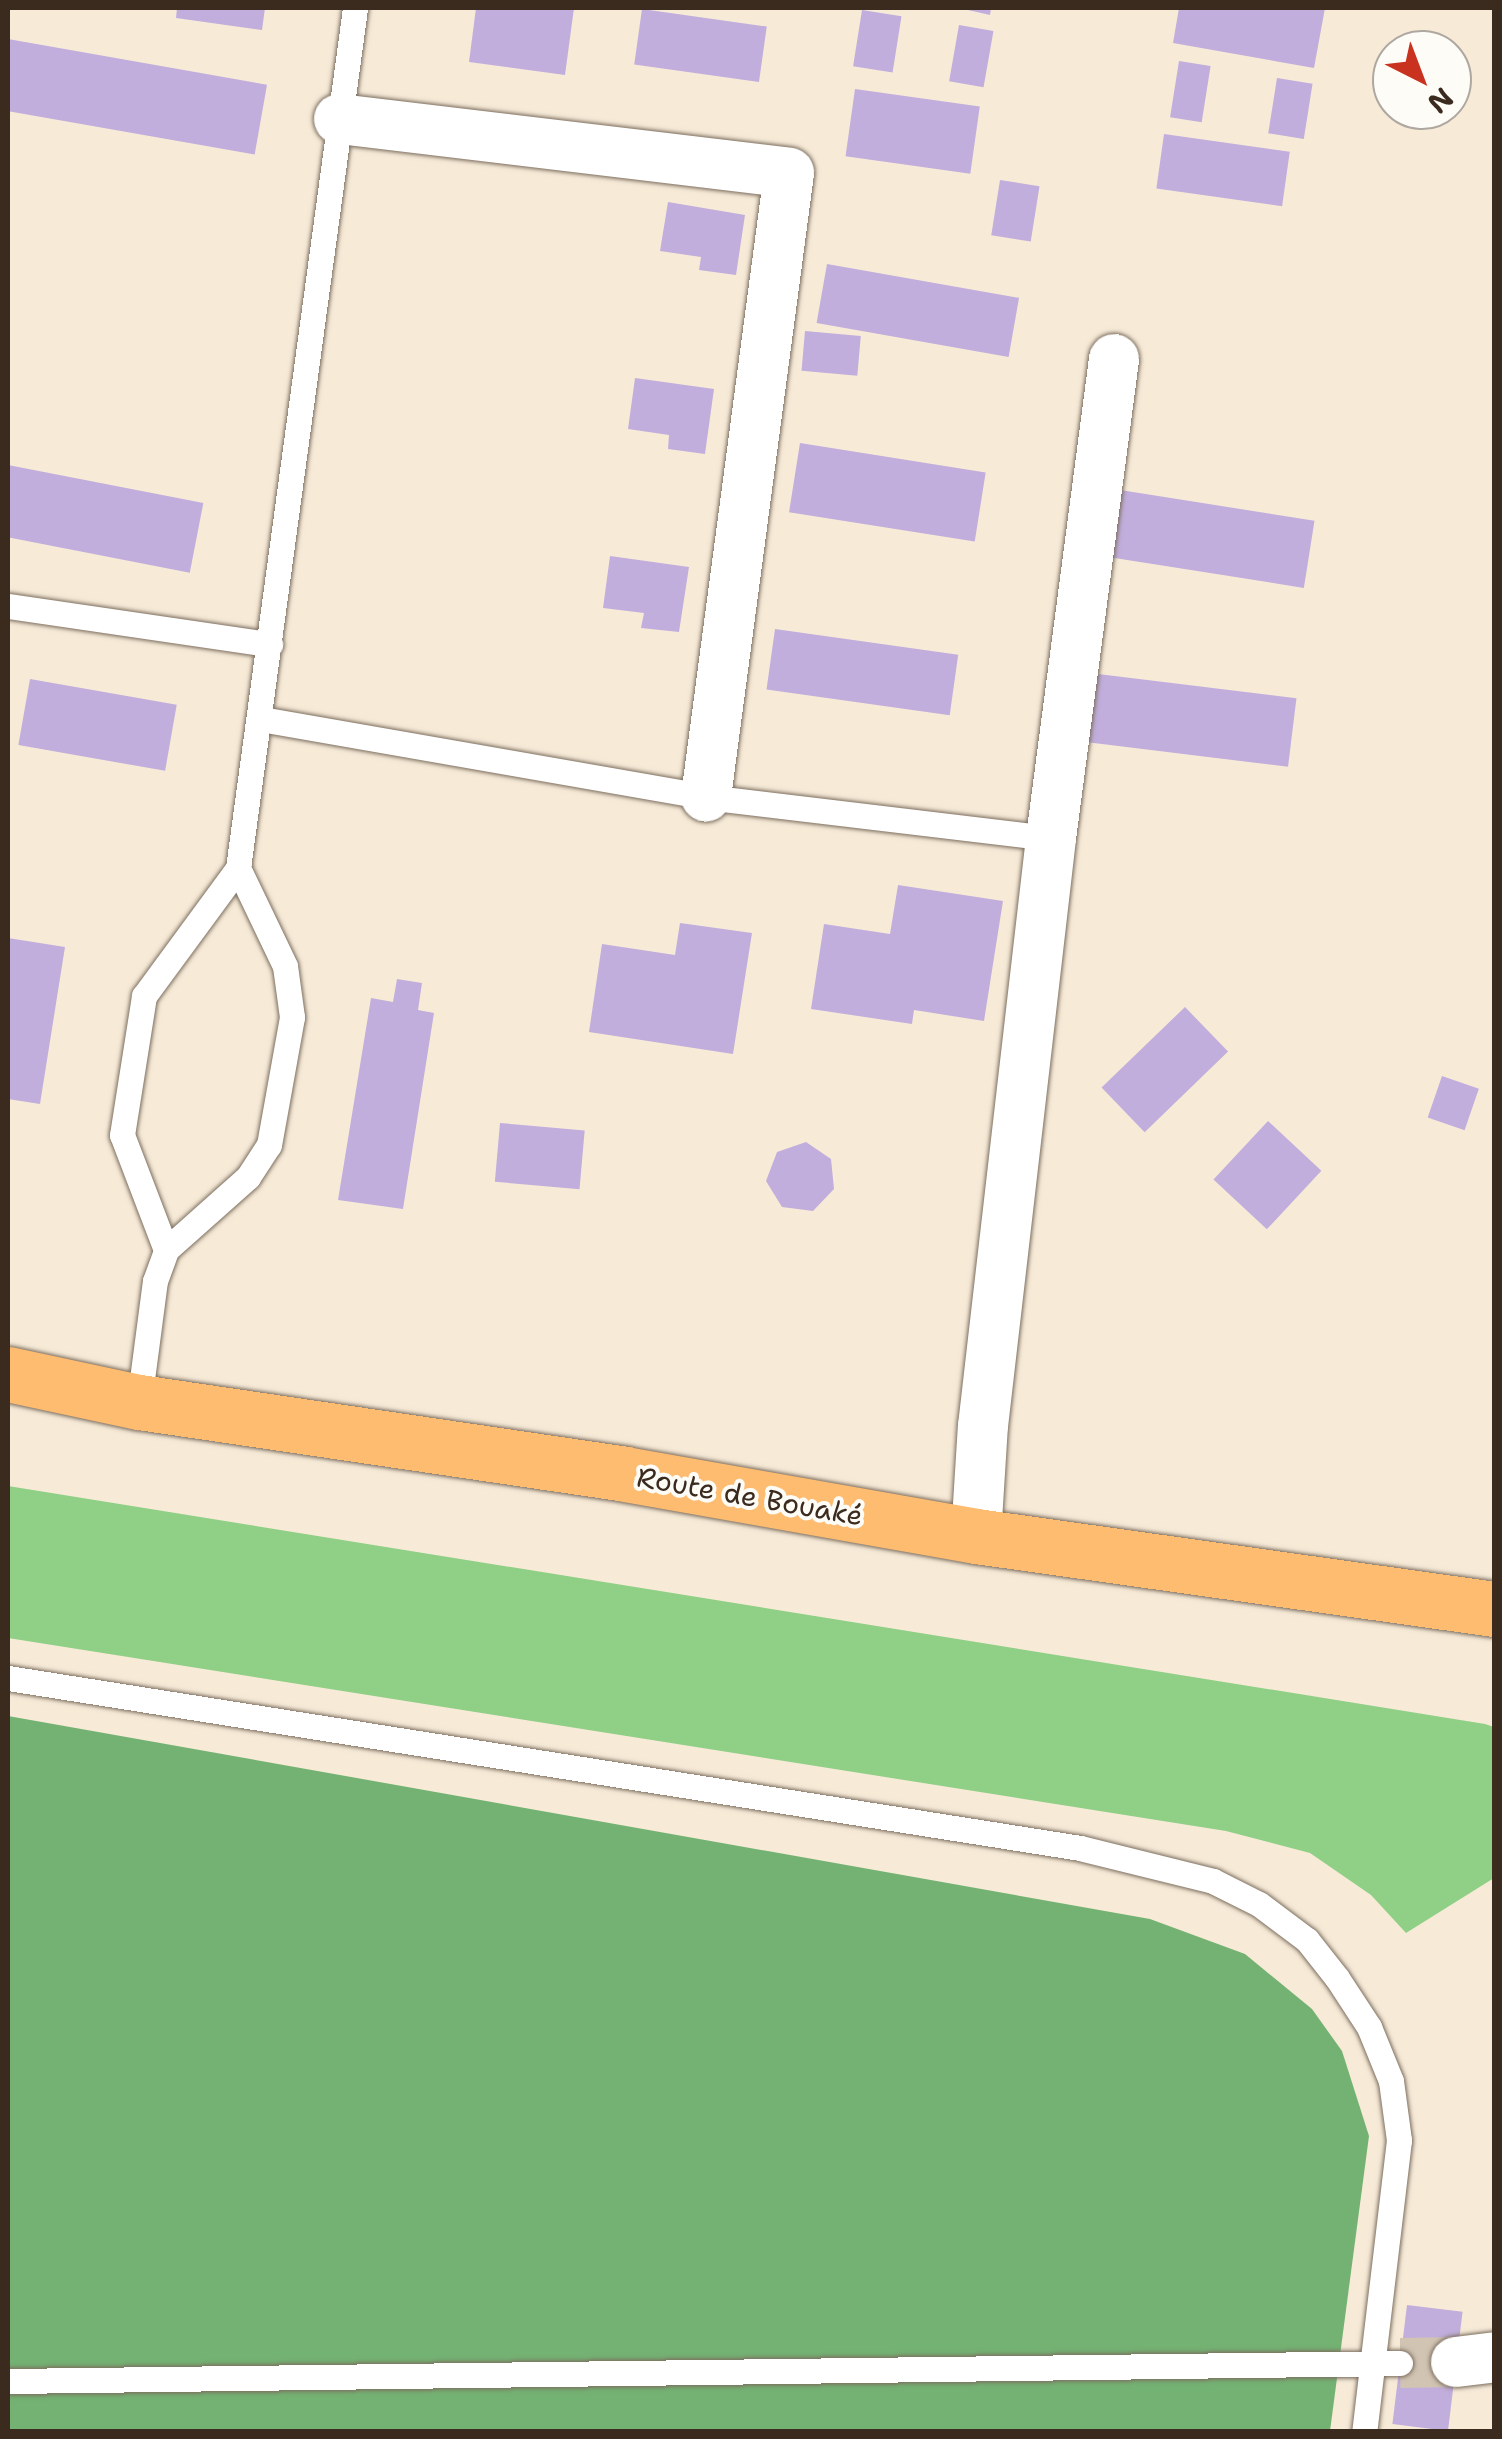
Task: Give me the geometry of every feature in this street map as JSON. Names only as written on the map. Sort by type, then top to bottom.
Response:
[{"type":"highway","name":"Route de Bouaké","points":[[8,1374],[139,1402],[625,1474],[976,1536],[1494,1609]]},
{"type":"street","points":[[339,119],[790,173],[706,797]]},
{"type":"street","points":[[976,1536],[983,1426],[1051,838],[1114,359]]},
{"type":"lane","points":[[166,1250],[122,1136],[144,996],[238,868],[355,8]]},
{"type":"lane","points":[[8,606],[270,644]]},
{"type":"lane","points":[[260,719],[706,797],[1051,838]]},
{"type":"lane","points":[[139,1402],[155,1282],[166,1250],[248,1178],[269,1145],[292,1017],[284,966],[238,868]]},
{"type":"lane","points":[[8,1678],[824,1804],[1134,1858],[1213,1881],[1259,1904],[1306,1940],[1369,2027],[1391,2081],[1398,2140],[1364,2432]]},
{"type":"lane","points":[[8,2381],[1400,2363]]},
{"type":"green space","points":[[8,1486],[1485,1724],[1494,1727],[1494,1878],[1406,1933],[1371,1895],[1310,1853],[1226,1831],[8,1638]]},
{"type":"green space","points":[[8,1716],[1150,1919],[1245,1954],[1312,2009],[1342,2051],[1369,2136],[1330,2431],[8,2431]]},
{"type":"building","points":[[177,8],[265,8],[262,30],[176,18]]},
{"type":"building","points":[[476,8],[574,8],[565,75],[469,62]]},
{"type":"building","points":[[959,8],[991,8],[990,15]]},
{"type":"building","points":[[1179,8],[1325,8],[1314,68],[1173,43]]},
{"type":"building","points":[[642,9],[767,27],[759,82],[634,64]]},
{"type":"building","points":[[862,10],[902,16],[893,73],[853,66]]},
{"type":"building","points":[[959,25],[993,31],[984,87],[949,81]]},
{"type":"building","points":[[8,39],[267,85],[255,155],[8,111]]},
{"type":"building","points":[[1179,61],[1211,66],[1202,122],[1170,117]]},
{"type":"building","points":[[1277,78],[1313,84],[1304,139],[1268,133]]},
{"type":"building","points":[[855,89],[980,107],[970,174],[846,156]]},
{"type":"building","points":[[1164,134],[1290,152],[1282,206],[1156,188]]},
{"type":"building","points":[[1000,180],[1040,186],[1031,242],[991,235]]},
{"type":"building","points":[[668,202],[745,215],[736,275],[699,270],[701,257],[660,251]]},
{"type":"building","points":[[827,264],[1019,298],[1009,357],[817,323]]},
{"type":"building","points":[[805,331],[861,336],[857,376],[802,371]]},
{"type":"building","points":[[635,378],[714,389],[705,454],[668,449],[669,435],[628,429]]},
{"type":"building","points":[[800,443],[986,472],[975,542],[789,512]]},
{"type":"building","points":[[8,465],[203,503],[190,573],[8,537]]},
{"type":"building","points":[[1114,489],[1315,521],[1304,588],[1103,556]]},
{"type":"building","points":[[610,556],[689,567],[679,632],[641,628],[644,613],[603,608]]},
{"type":"building","points":[[775,629],[958,655],[950,715],[767,689]]},
{"type":"building","points":[[1090,673],[1296,698],[1288,767],[1082,741]]},
{"type":"building","points":[[30,679],[177,705],[165,771],[18,745]]},
{"type":"building","points":[[898,885],[1003,901],[984,1021],[914,1010],[912,1024],[811,1009],[824,924],[890,934]]},
{"type":"building","points":[[680,923],[752,933],[733,1054],[589,1032],[602,944],[675,955]]},
{"type":"building","points":[[8,938],[65,947],[40,1104],[8,1099]]},
{"type":"building","points":[[397,979],[422,983],[418,1010],[434,1013],[403,1209],[338,1200],[371,998],[393,1002]]},
{"type":"building","points":[[1185,1007],[1228,1052],[1145,1132],[1102,1088]]},
{"type":"building","points":[[1442,1076],[1479,1089],[1465,1130],[1428,1118]]},
{"type":"building","points":[[1268,1121],[1321,1171],[1267,1229],[1213,1180]]},
{"type":"building","points":[[500,1123],[585,1130],[580,1189],[495,1182]]},
{"type":"building","points":[[806,1142],[831,1159],[834,1189],[813,1211],[782,1207],[766,1181],[777,1152]]},
{"type":"building","points":[[1407,2305],[1463,2312],[1448,2431],[1392,2424]]},
{"type":"tunnel","points":[[1400,2363],[1456,2362]]}]
